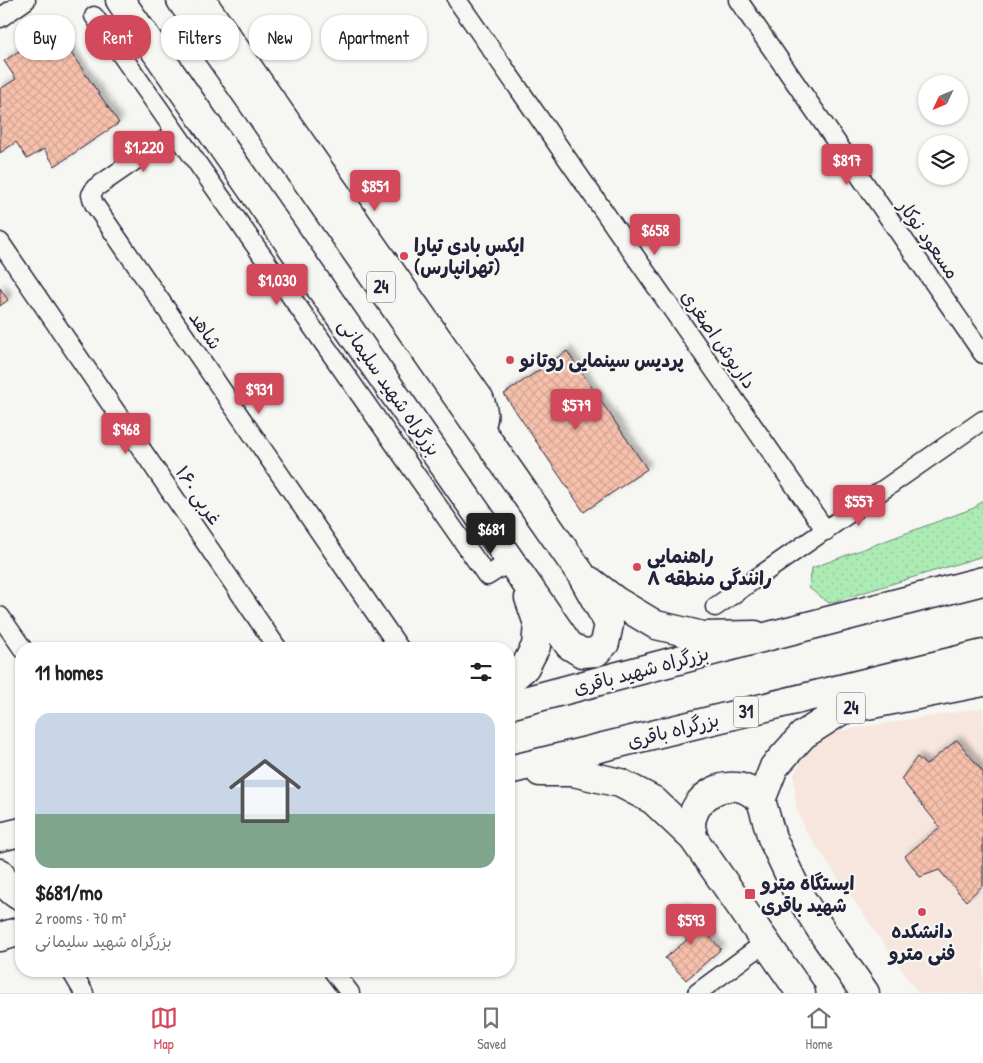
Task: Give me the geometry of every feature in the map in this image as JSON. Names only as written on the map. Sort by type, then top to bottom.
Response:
[{"type":"main road","name":"بزرگراه شهید سلیمانی","points":[[120,0],[569,645],[582,653],[596,652],[605,643],[609,624],[581,574]]},
{"type":"main road","name":"24","points":[[181,0],[581,574],[616,601],[656,625],[703,636],[773,635]]},
{"type":"main road","points":[[515,675],[525,667],[536,646],[538,624],[517,569]]},
{"type":"main road","points":[[773,635],[983,581]]},
{"type":"main road","name":"بزرگراه شهید باقری","points":[[515,703],[773,635]]},
{"type":"main road","name":"بزرگراه باقری","points":[[515,770],[983,654]]},
{"type":"main road","name":"24","points":[[761,800],[774,768],[803,735],[842,710],[983,682]]},
{"type":"main road","points":[[515,771],[574,772],[620,783],[653,800],[693,838],[801,993]]},
{"type":"main road","points":[[693,838],[691,825],[694,812],[701,800],[712,792],[724,787],[738,787],[751,792],[761,800],[772,838],[799,895],[865,993]]},
{"type":"main road","points":[[0,873],[5,883],[15,893]]},
{"type":"main road","points":[[0,907],[15,901]]},
{"type":"main road","points":[[0,937],[15,933]]},
{"type":"street","points":[[0,18],[26,0]]},
{"type":"street","points":[[206,0],[484,397],[489,409],[489,421],[483,434]]},
{"type":"street","name":"داریوش اصغری","points":[[457,0],[826,530]]},
{"type":"street","name":"مسعود نوکار","points":[[738,0],[983,354]]},
{"type":"street","points":[[124,60],[487,576],[517,569]]},
{"type":"street","name":"شاهد","points":[[175,133],[95,188],[91,195],[94,204],[395,642]]},
{"type":"street","name":"۱۶۰ غربی","points":[[0,242],[273,642]]},
{"type":"street","points":[[715,607],[983,420]]},
{"type":"street","points":[[0,616],[18,642]]},
{"type":"street","points":[[698,993],[766,942]]},
{"type":"street","points":[[75,977],[84,993]]},
{"type":"street","points":[[338,977],[350,993]]},
{"type":"shaded area","name":"دانشکده فنی مترو","points":[[983,708],[983,993],[918,993],[805,830],[796,806],[794,774],[809,749],[832,732]]},
{"type":"green space","points":[[983,500],[983,556],[829,603],[809,588],[812,568],[974,508]]},
{"type":"building","points":[[15,54],[15,60],[75,59],[119,123],[55,166],[44,149],[27,159],[16,142],[0,153],[0,108],[2,107],[0,104],[0,89],[16,79],[4,61]]},
{"type":"building","points":[[0,288],[8,300],[0,306]]},
{"type":"building","points":[[567,351],[647,469],[584,512],[504,394]]},
{"type":"building","points":[[957,740],[983,772],[983,885],[966,901],[939,870],[920,877],[905,856],[940,827],[901,779],[917,757],[926,765]]},
{"type":"building","points":[[682,907],[721,949],[686,980],[665,958],[687,940],[671,915]]},
{"type":"place","name":"ایکس بادی تیارا (تهرانپارس)","points":[[404,256]]},
{"type":"place","name":"پردیس سینمایی روتانو","points":[[510,360]]},
{"type":"place","name":"راهنمایی رانندگی منطقه ۸","points":[[637,567]]},
{"type":"place","name":"ایستگاه مترو شهید باقری","points":[[750,894]]},
{"type":"place","name":"دانشکده فنی مترو","points":[[922,912]]}]
